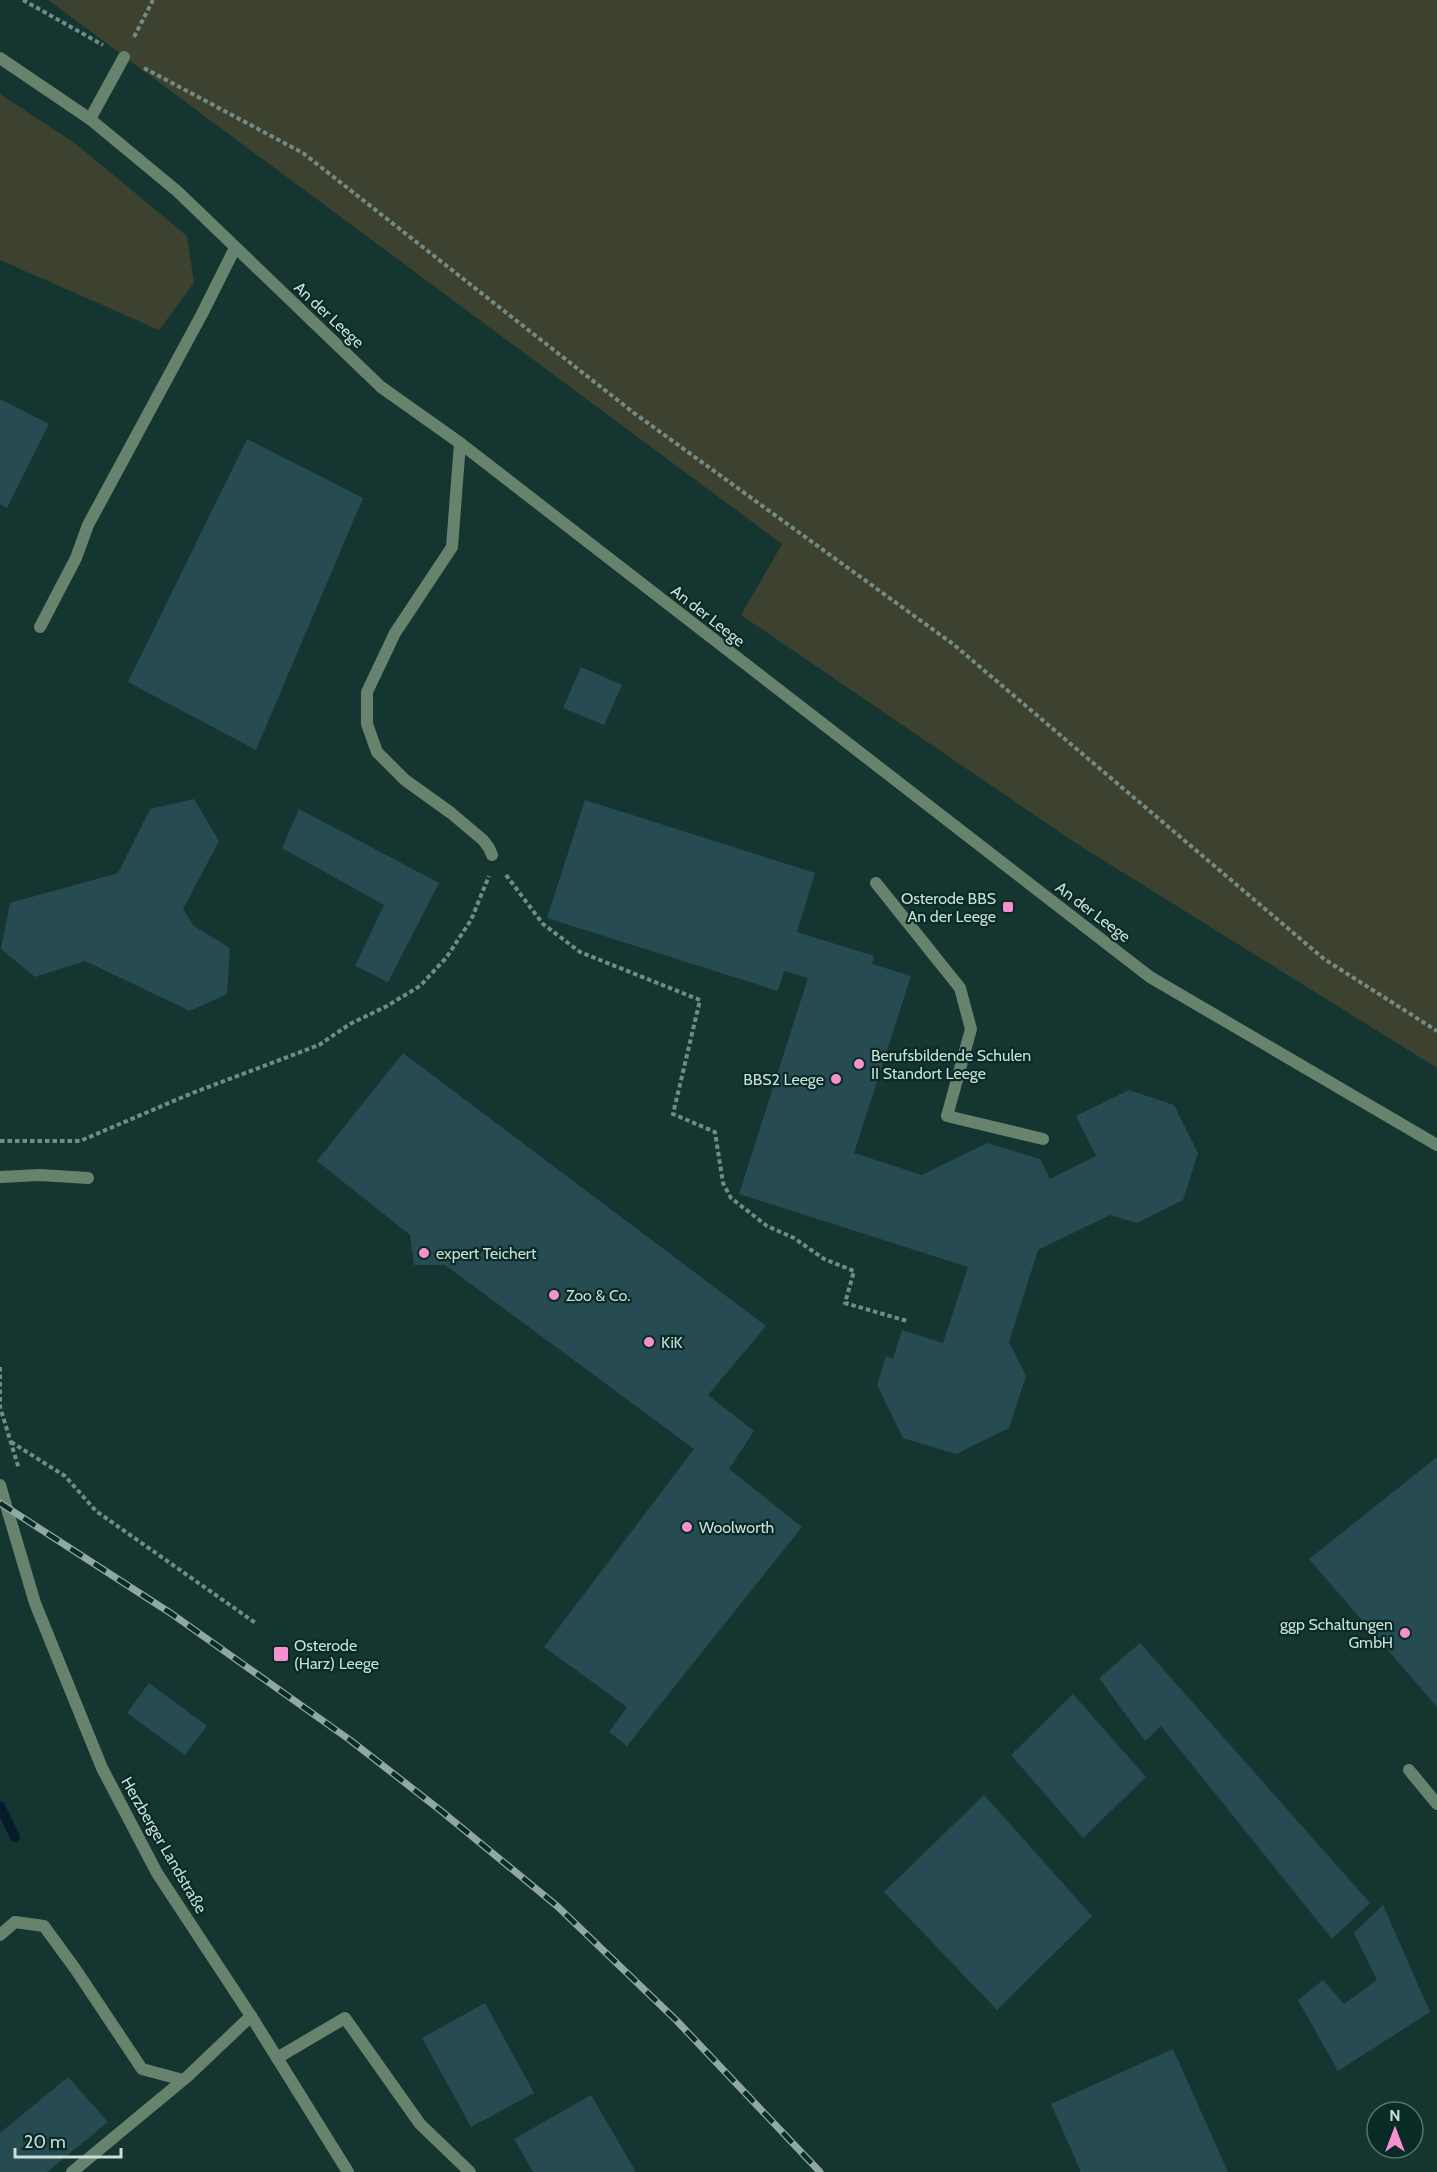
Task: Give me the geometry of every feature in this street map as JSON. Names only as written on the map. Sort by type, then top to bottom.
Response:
[{"type":"street","points":[[90,119],[124,57]]},
{"type":"street","name":"An der Leege","points":[[0,58],[90,119],[177,191],[381,387],[460,443],[1150,977],[1437,1145]]},
{"type":"street","points":[[40,627],[76,558],[88,525],[235,248]]},
{"type":"street","points":[[460,443],[452,547],[394,633],[367,692],[367,724],[377,752],[405,780],[451,813],[483,840],[492,855]]},
{"type":"street","points":[[876,883],[960,988],[971,1029],[947,1116],[1043,1139]]},
{"type":"street","points":[[0,1177],[40,1175],[88,1178]]},
{"type":"street","name":"Herzberger Landstraße","points":[[0,1485],[35,1603],[102,1768],[157,1873],[251,2016],[348,2172]]},
{"type":"street","points":[[1409,1770],[1437,1804]]},
{"type":"street","points":[[0,1935],[15,1922],[45,1926],[142,2070],[183,2080]]},
{"type":"street","points":[[72,2172],[183,2080],[251,2016]]},
{"type":"street","points":[[277,2058],[345,2018],[420,2124],[470,2172]]},
{"type":"path","points":[[23,0],[303,153],[634,412],[953,644],[1324,959],[1437,1031]]},
{"type":"path","points":[[124,57],[153,0]]},
{"type":"path","points":[[0,1141],[81,1141],[190,1094],[319,1045],[350,1024],[387,1006],[420,986],[446,958],[471,921],[488,881],[492,855]]},
{"type":"path","points":[[492,855],[543,924],[580,952],[700,1000],[673,1114],[715,1132],[723,1183],[731,1198],[767,1226],[794,1238],[824,1259],[854,1270],[845,1302],[907,1321]]},
{"type":"path","points":[[0,1367],[0,1407],[21,1474]]},
{"type":"path","points":[[11,1442],[65,1476],[96,1511],[257,1624]]},
{"type":"green space","points":[[48,0],[1437,0],[1437,1068],[1077,844],[741,615],[782,544]]},
{"type":"green space","points":[[0,94],[76,144],[187,236],[194,283],[159,330],[0,260]]},
{"type":"building","points":[[0,399],[49,424],[7,508],[0,504]]},
{"type":"building","points":[[247,439],[363,498],[256,750],[128,682]]},
{"type":"building","points":[[581,667],[622,685],[604,725],[563,708]]},
{"type":"building","points":[[194,799],[219,841],[183,909],[194,926],[230,948],[227,994],[190,1011],[85,961],[35,977],[1,949],[10,903],[118,873],[150,809]]},
{"type":"building","points":[[585,800],[815,873],[797,932],[874,956],[872,964],[911,976],[854,1153],[922,1175],[987,1143],[1040,1159],[1050,1179],[1096,1156],[1076,1116],[1129,1090],[1174,1105],[1198,1153],[1183,1200],[1137,1223],[1110,1215],[1038,1250],[1009,1342],[1026,1376],[1009,1428],[956,1454],[903,1438],[877,1385],[886,1356],[893,1359],[902,1330],[943,1343],[968,1267],[739,1194],[808,978],[784,971],[778,991],[547,918]]},
{"type":"building","points":[[299,809],[439,883],[388,982],[355,966],[384,905],[282,848]]},
{"type":"building","points":[[403,1053],[766,1326],[708,1395],[754,1431],[729,1469],[802,1527],[627,1746],[609,1732],[627,1707],[544,1647],[694,1449],[445,1265],[414,1265],[410,1235],[317,1161]]},
{"type":"building","name":"ggp Schaltungen GmbH","points":[[1437,1457],[1437,1707],[1309,1559]]},
{"type":"building","points":[[1140,1643],[1370,1903],[1332,1939],[1161,1726],[1145,1741],[1099,1678]]},
{"type":"building","points":[[149,1683],[207,1726],[185,1755],[127,1713]]},
{"type":"building","points":[[1073,1694],[1146,1777],[1083,1838],[1011,1755]]},
{"type":"building","points":[[984,1795],[1092,1916],[997,2010],[884,1892]]},
{"type":"building","points":[[1383,1905],[1430,2012],[1338,2071],[1298,2000],[1323,1980],[1344,2004],[1377,1980],[1354,1933]]},
{"type":"building","points":[[485,2003],[534,2093],[471,2127],[422,2038]]},
{"type":"building","points":[[1173,2049],[1228,2172],[1081,2172],[1051,2104]]},
{"type":"building","points":[[68,2077],[108,2122],[47,2172],[0,2172],[0,2133]]},
{"type":"building","points":[[591,2095],[636,2172],[533,2172],[514,2139]]},
{"type":"waterway","points":[[0,1806],[15,1837]]},
{"type":"railway","points":[[0,1503],[172,1614],[350,1740],[440,1810],[557,1906],[676,2020],[820,2172]]},
{"type":"place","name":"Osterode BBS An der Leege","points":[[1008,907]]},
{"type":"place","name":"Berufsbildende Schulen II Standort Leege","points":[[859,1064]]},
{"type":"place","name":"BBS2 Leege","points":[[836,1079]]},
{"type":"place","name":"expert Teichert","points":[[424,1253]]},
{"type":"place","name":"Zoo & Co.","points":[[554,1295]]},
{"type":"place","name":"KiK","points":[[649,1342]]},
{"type":"place","name":"Woolworth","points":[[687,1527]]},
{"type":"place","name":"ggp Schaltungen GmbH","points":[[1405,1633]]},
{"type":"place","name":"Osterode (Harz) Leege","points":[[281,1654]]}]
